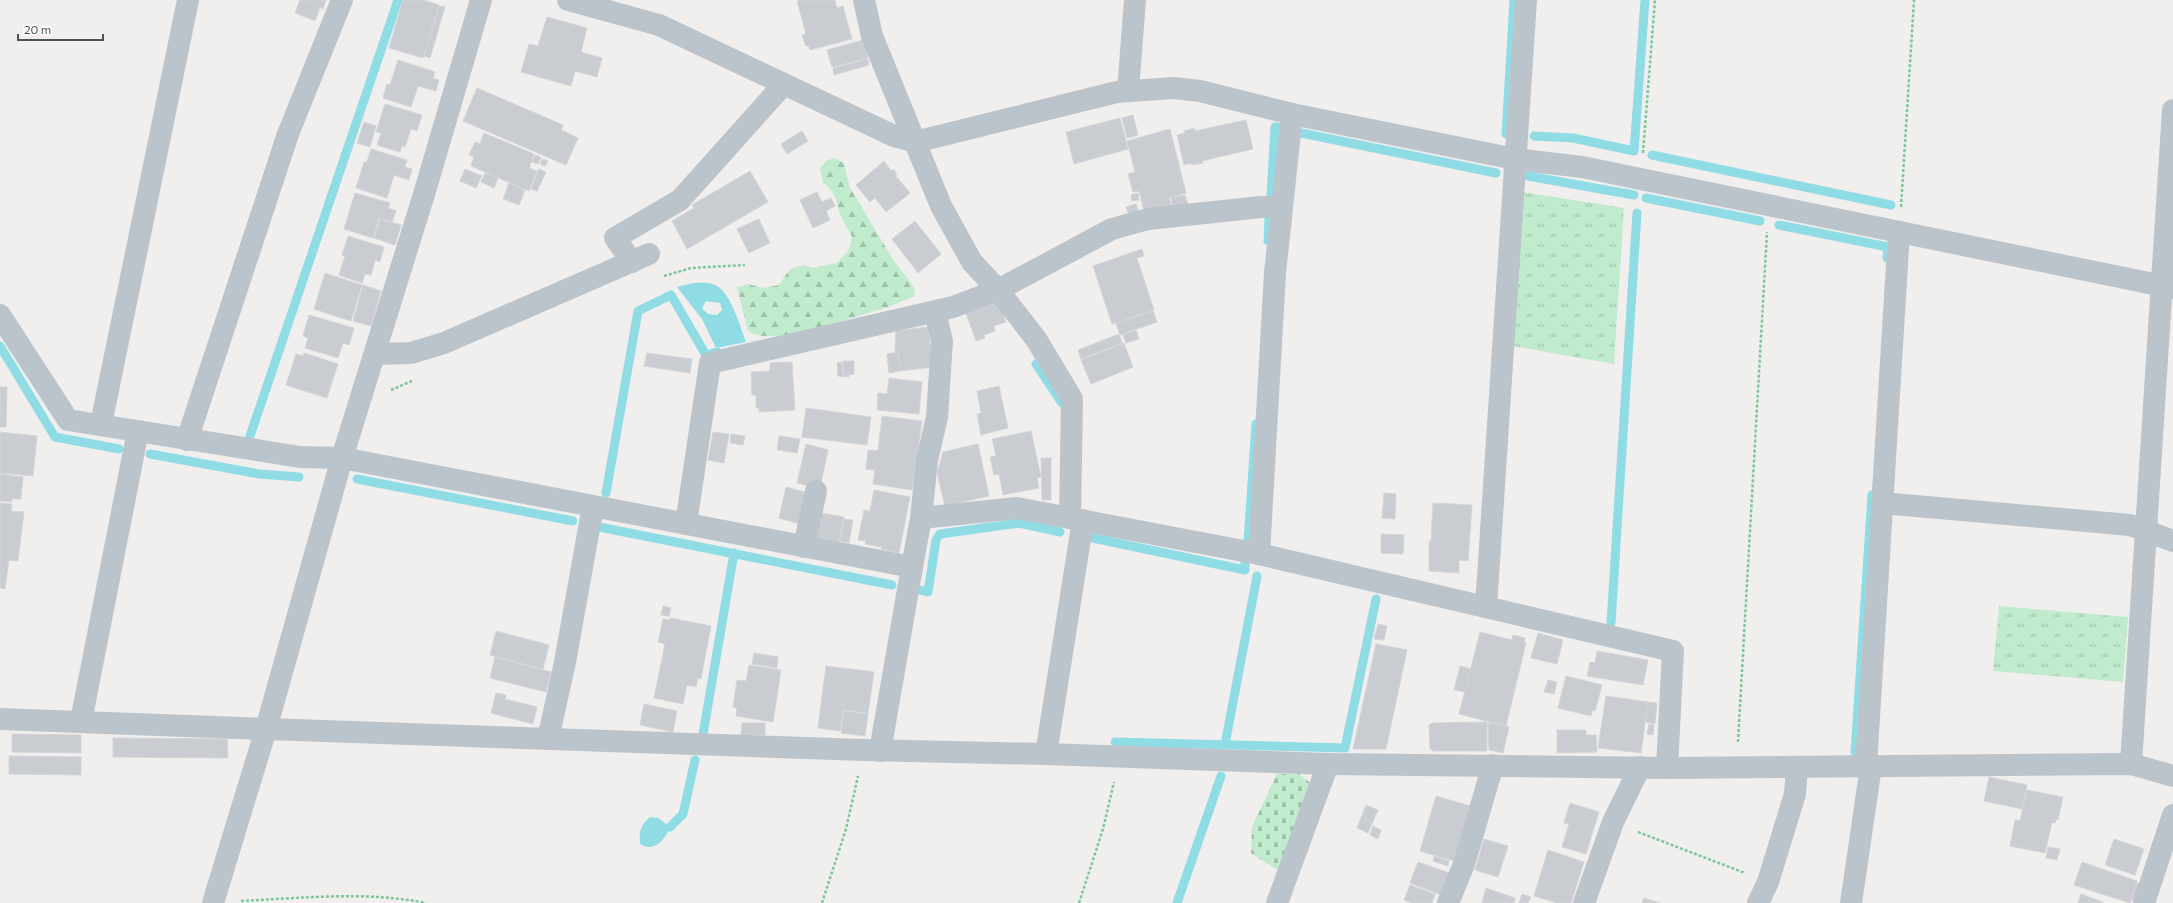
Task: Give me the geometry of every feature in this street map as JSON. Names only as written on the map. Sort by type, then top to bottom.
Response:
[{"type":"street","points":[[101,424],[188,0]]},
{"type":"street","points":[[187,440],[288,134],[342,0]]},
{"type":"street","points":[[213,903],[266,729],[342,458],[376,354],[481,0]]},
{"type":"street","points":[[568,0],[600,4],[659,25],[894,136],[915,142],[1117,92],[1174,88],[1200,91],[1292,114],[1515,159],[1582,167],[2168,287]]},
{"type":"street","points":[[864,0],[872,36],[942,206],[972,262],[998,290],[1036,339],[1072,399],[1076,519],[1046,754]]},
{"type":"street","points":[[1128,91],[1135,0]]},
{"type":"street","points":[[1486,607],[1526,0]]},
{"type":"street","points":[[376,354],[411,353],[444,343],[641,258],[615,238],[680,200],[784,84]]},
{"type":"street","points":[[2131,764],[2146,531],[2168,287],[2173,110]]},
{"type":"street","points":[[1259,554],[1275,272],[1292,114]]},
{"type":"street","points":[[686,524],[710,363],[935,312],[998,290],[1112,229],[1148,219],[1261,206],[1282,207]]},
{"type":"street","points":[[1851,903],[1868,766],[1882,503],[1899,232]]},
{"type":"street","points":[[872,750],[912,567],[927,460],[937,417],[942,341],[935,312]]},
{"type":"street","points":[[0,315],[68,420],[101,424],[187,440],[300,457],[342,458],[912,567]]},
{"type":"street","points":[[81,722],[138,431]]},
{"type":"street","points":[[804,547],[816,490]]},
{"type":"street","points":[[1882,503],[2130,525],[2173,541]]},
{"type":"street","points":[[548,739],[565,662],[593,506]]},
{"type":"street","points":[[920,518],[1017,508],[1259,554],[1673,651],[1667,768]]},
{"type":"street","points":[[0,719],[872,750],[1046,754],[1328,764],[1667,768],[2131,764],[2173,776]]},
{"type":"street","points":[[1277,903],[1328,764]]},
{"type":"street","points":[[1448,903],[1464,864],[1493,765]]},
{"type":"street","points":[[1584,903],[1613,822],[1640,767]]},
{"type":"street","points":[[1758,903],[1768,882],[1795,794],[1797,767]]},
{"type":"street","points":[[2144,903],[2173,815]]},
{"type":"path","points":[[1641,179],[1655,0]]},
{"type":"path","points":[[1899,232],[1914,0]]},
{"type":"path","points":[[1736,767],[1769,205]]},
{"type":"path","points":[[822,903],[872,750]]},
{"type":"path","points":[[1079,903],[1103,829],[1120,757]]},
{"type":"path","points":[[1613,822],[1768,882]]},
{"type":"path","points":[[213,903],[317,898],[401,898],[426,903]]},
{"type":"green space","points":[[834,158],[844,163],[850,188],[894,261],[914,287],[915,296],[888,307],[792,336],[764,336],[753,334],[748,331],[737,287],[748,284],[763,288],[779,285],[790,269],[805,265],[813,268],[837,263],[849,250],[852,236],[841,217],[833,193],[823,183],[820,169],[826,161]]},
{"type":"green space","points":[[1523,192],[1624,208],[1614,364],[1513,346]]},
{"type":"green space","points":[[1999,606],[2128,617],[2123,682],[1993,671]]},
{"type":"green space","points":[[1277,774],[1299,774],[1313,785],[1279,871],[1251,853],[1252,827]]},
{"type":"water","points":[[693,283],[710,283],[721,289],[734,310],[746,342],[716,348],[702,319],[677,287]],"holes":[[[706,301],[720,303],[722,310],[717,315],[708,314],[702,308]]]},
{"type":"water","points":[[650,817],[658,818],[670,827],[658,844],[650,847],[640,844],[640,836],[642,826]]},
{"type":"building","points":[[300,0],[326,0],[323,9],[320,7],[315,21],[295,13]]},
{"type":"building","points":[[403,0],[423,0],[439,5],[423,58],[389,48]]},
{"type":"building","points":[[835,0],[837,8],[843,6],[852,39],[810,50],[809,46],[806,46],[802,35],[806,34],[797,1]]},
{"type":"building","points":[[439,6],[445,7],[430,58],[424,56]]},
{"type":"building","points":[[547,17],[587,28],[581,52],[602,58],[597,77],[575,71],[571,86],[521,72],[529,44],[538,46]]},
{"type":"building","points":[[863,40],[868,58],[832,67],[827,50]]},
{"type":"building","points":[[868,59],[869,65],[834,75],[833,68]]},
{"type":"building","points":[[398,60],[435,72],[433,78],[439,80],[436,91],[418,86],[411,107],[383,98],[387,84],[390,85]]},
{"type":"building","points":[[477,88],[563,125],[561,130],[578,138],[566,165],[463,121]]},
{"type":"building","points":[[385,104],[422,115],[417,131],[411,129],[405,147],[402,146],[400,152],[377,145],[381,133],[376,132]]},
{"type":"building","points":[[1133,115],[1138,135],[1127,138],[1122,118]]},
{"type":"building","points":[[1120,118],[1128,149],[1074,164],[1066,132]]},
{"type":"building","points":[[1246,120],[1253,149],[1202,161],[1203,163],[1192,165],[1191,163],[1184,165],[1177,135],[1195,128],[1195,131]]},
{"type":"building","points":[[364,122],[376,126],[370,147],[357,143]]},
{"type":"building","points":[[1170,129],[1186,193],[1169,198],[1172,207],[1145,214],[1139,191],[1133,192],[1128,174],[1135,172],[1127,141]]},
{"type":"building","points":[[802,131],[808,141],[787,154],[781,144]]},
{"type":"building","points":[[484,133],[534,154],[529,168],[537,171],[529,191],[471,166],[474,157],[469,155],[475,142],[480,144]]},
{"type":"building","points":[[371,149],[407,160],[405,167],[412,169],[409,180],[394,175],[387,198],[356,188],[364,162],[367,162]]},
{"type":"building","points":[[535,155],[541,157],[538,164],[532,162]]},
{"type":"building","points":[[542,159],[548,161],[545,166],[540,164]]},
{"type":"building","points":[[884,161],[891,171],[893,169],[897,174],[895,175],[910,193],[886,212],[875,198],[870,202],[856,185]]},
{"type":"building","points":[[465,169],[482,176],[476,188],[460,181]]},
{"type":"building","points":[[539,169],[546,172],[537,191],[531,189]]},
{"type":"building","points":[[750,171],[768,202],[687,249],[672,221],[694,208],[692,205]]},
{"type":"building","points":[[485,173],[498,178],[494,188],[481,182]]},
{"type":"building","points":[[509,183],[525,190],[519,205],[503,199]]},
{"type":"building","points":[[817,192],[822,202],[831,198],[835,206],[826,211],[830,220],[813,228],[800,200]]},
{"type":"building","points":[[355,193],[390,203],[388,208],[396,211],[392,222],[379,218],[373,238],[344,229]]},
{"type":"building","points":[[1138,193],[1139,200],[1132,201],[1131,195]]},
{"type":"building","points":[[1185,195],[1188,205],[1173,209],[1171,198]]},
{"type":"building","points":[[1136,204],[1138,211],[1128,213],[1126,207]]},
{"type":"building","points":[[380,219],[401,225],[395,245],[374,238]]},
{"type":"building","points":[[759,219],[770,243],[749,253],[737,229]]},
{"type":"building","points":[[915,221],[941,254],[918,273],[892,239]]},
{"type":"building","points":[[348,236],[384,247],[380,262],[375,260],[371,275],[365,274],[362,283],[339,275],[345,256],[342,255]]},
{"type":"building","points":[[1142,249],[1144,256],[1137,258],[1154,310],[1112,324],[1093,266]]},
{"type":"building","points":[[325,273],[362,285],[351,321],[314,309]]},
{"type":"building","points":[[363,285],[381,291],[371,326],[353,321]]},
{"type":"building","points":[[999,302],[1006,322],[994,326],[995,331],[984,335],[985,338],[976,341],[966,313]]},
{"type":"building","points":[[1153,311],[1157,322],[1120,335],[1116,323]]},
{"type":"building","points":[[309,315],[354,328],[349,345],[343,343],[338,358],[305,348],[308,338],[303,336]]},
{"type":"building","points":[[928,327],[933,367],[900,371],[898,352],[895,352],[896,331]]},
{"type":"building","points":[[1136,330],[1139,339],[1126,343],[1123,335]]},
{"type":"building","points":[[1119,334],[1122,343],[1081,359],[1078,350]]},
{"type":"building","points":[[1124,343],[1133,367],[1091,384],[1081,360]]},
{"type":"building","points":[[898,352],[900,371],[889,373],[887,354]]},
{"type":"building","points":[[304,353],[338,364],[327,398],[286,385],[296,354],[303,356]]},
{"type":"building","points":[[647,353],[692,359],[690,373],[644,366]]},
{"type":"building","points":[[843,361],[854,361],[854,374],[844,375]]},
{"type":"building","points":[[792,362],[795,410],[759,412],[759,408],[756,408],[756,395],[752,395],[751,372],[770,371],[770,363]]},
{"type":"building","points":[[842,362],[843,375],[849,375],[849,377],[838,376],[837,363]]},
{"type":"building","points":[[889,378],[922,382],[919,414],[877,410],[878,393],[887,394]]},
{"type":"building","points":[[999,386],[1008,428],[981,435],[977,414],[981,413],[977,391]]},
{"type":"building","points":[[0,387],[7,387],[6,427],[0,427]]},
{"type":"building","points":[[806,408],[871,417],[867,445],[802,437]]},
{"type":"building","points":[[882,416],[922,421],[912,490],[873,484],[875,470],[866,469],[868,450],[878,451]]},
{"type":"building","points":[[1031,431],[1041,477],[1037,478],[1039,488],[1003,495],[999,474],[994,475],[990,457],[996,456],[992,439]]},
{"type":"building","points":[[0,432],[37,436],[33,476],[0,473]]},
{"type":"building","points":[[713,432],[729,434],[724,463],[708,460]]},
{"type":"building","points":[[731,434],[745,436],[743,445],[730,443]]},
{"type":"building","points":[[779,436],[800,439],[797,453],[777,450]]},
{"type":"building","points":[[806,444],[828,450],[820,488],[797,483]]},
{"type":"building","points":[[978,444],[989,496],[945,506],[937,473],[943,452]]},
{"type":"building","points":[[1041,458],[1051,458],[1051,500],[1042,500]]},
{"type":"building","points":[[0,474],[23,477],[21,499],[12,499],[12,502],[0,501]]},
{"type":"building","points":[[786,487],[808,493],[800,524],[779,518]]},
{"type":"building","points":[[874,490],[910,497],[899,553],[881,549],[882,547],[865,544],[866,541],[858,540],[864,510],[870,511]]},
{"type":"building","points":[[1384,493],[1396,494],[1395,519],[1382,518]]},
{"type":"building","points":[[0,503],[12,504],[11,511],[24,512],[18,561],[9,560],[5,589],[0,588]]},
{"type":"building","points":[[1433,503],[1472,505],[1468,561],[1459,560],[1459,573],[1429,571],[1429,541],[1431,541]]},
{"type":"building","points":[[821,513],[844,517],[839,542],[817,538]]},
{"type":"building","points":[[844,519],[853,520],[849,543],[840,541]]},
{"type":"building","points":[[1381,534],[1404,535],[1403,554],[1381,553]]},
{"type":"building","points":[[663,606],[671,608],[669,616],[661,615]]},
{"type":"building","points":[[670,618],[711,626],[701,679],[698,678],[696,687],[687,685],[683,704],[654,698],[665,644],[658,642],[663,619],[670,620]]},
{"type":"building","points":[[1378,624],[1387,626],[1384,640],[1374,639]]},
{"type":"building","points":[[496,631],[549,645],[543,669],[490,655]]},
{"type":"building","points":[[1480,632],[1512,640],[1513,635],[1525,638],[1524,642],[1526,643],[1506,726],[1459,714]]},
{"type":"building","points":[[1538,633],[1563,640],[1557,664],[1531,658]]},
{"type":"building","points":[[1376,644],[1407,650],[1386,749],[1353,749]]},
{"type":"building","points":[[1597,651],[1648,660],[1643,685],[1587,676],[1590,662],[1595,663]]},
{"type":"building","points":[[754,653],[778,657],[777,668],[752,664]]},
{"type":"building","points":[[495,657],[551,672],[546,692],[490,678]]},
{"type":"building","points":[[749,665],[781,670],[773,722],[736,716],[737,708],[733,707],[737,680],[746,681]]},
{"type":"building","points":[[826,666],[874,672],[868,713],[843,710],[840,731],[818,728]]},
{"type":"building","points":[[1460,666],[1471,669],[1465,692],[1454,690]]},
{"type":"building","points":[[1566,676],[1602,685],[1595,711],[1592,710],[1591,716],[1558,708]]},
{"type":"building","points":[[1548,680],[1557,682],[1554,694],[1544,692]]},
{"type":"building","points":[[496,693],[506,695],[505,699],[537,707],[533,724],[491,713]]},
{"type":"building","points":[[1606,696],[1648,702],[1641,753],[1598,748]]},
{"type":"building","points":[[1648,702],[1657,703],[1655,724],[1646,722]]},
{"type":"building","points":[[644,704],[677,711],[673,732],[640,725]]},
{"type":"building","points":[[844,711],[868,714],[865,736],[841,733]]},
{"type":"building","points":[[1487,722],[1487,751],[1432,751],[1432,749],[1430,749],[1429,725],[1432,723]]},
{"type":"building","points":[[1488,722],[1509,727],[1503,753],[1489,750]]},
{"type":"building","points":[[742,723],[765,723],[765,735],[741,735]]},
{"type":"building","points":[[1649,724],[1654,725],[1653,735],[1647,734]]},
{"type":"building","points":[[1557,730],[1586,730],[1586,735],[1596,735],[1597,752],[1557,753]]},
{"type":"building","points":[[12,734],[81,735],[81,753],[12,752]]},
{"type":"building","points":[[113,738],[227,739],[228,758],[113,757]]},
{"type":"building","points":[[9,756],[81,757],[81,775],[9,774]]},
{"type":"building","points":[[1989,777],[2027,785],[2022,809],[1984,801]]},
{"type":"building","points":[[2027,790],[2063,797],[2058,820],[2056,819],[2055,823],[2052,822],[2045,853],[2010,846],[2015,820],[2020,821]]},
{"type":"building","points":[[1436,796],[1470,806],[1454,861],[1420,851]]},
{"type":"building","points":[[1570,803],[1599,812],[1586,854],[1562,847],[1569,824],[1564,823]]},
{"type":"building","points":[[1366,805],[1378,810],[1368,833],[1357,828]]},
{"type":"building","points":[[1373,826],[1381,830],[1378,839],[1370,835]]},
{"type":"building","points":[[1484,839],[1508,846],[1498,877],[1475,870]]},
{"type":"building","points":[[2114,839],[2144,849],[2135,875],[2105,865]]},
{"type":"building","points":[[2048,847],[2060,849],[2057,860],[2046,858]]},
{"type":"building","points":[[1548,850],[1584,862],[1571,903],[1557,903],[1534,896]]},
{"type":"building","points":[[1434,856],[1449,861],[1448,866],[1433,861]]},
{"type":"building","points":[[1418,862],[1452,874],[1444,896],[1410,883]]},
{"type":"building","points":[[2082,862],[2137,881],[2130,903],[2074,885]]},
{"type":"building","points":[[2137,883],[2142,884],[2136,902],[2131,900]]},
{"type":"building","points":[[1410,885],[1435,894],[1432,903],[1412,903],[1404,900]]},
{"type":"building","points":[[1486,888],[1515,898],[1514,903],[1482,903]]},
{"type":"building","points":[[1522,894],[1531,897],[1528,903],[1519,903]]},
{"type":"building","points":[[2081,894],[2103,902],[2103,903],[2078,903]]},
{"type":"building","points":[[1644,898],[1660,903],[1642,903]]},
{"type":"waterway","points":[[250,436],[398,0]]},
{"type":"waterway","points":[[1506,134],[1514,0]]},
{"type":"waterway","points":[[1534,136],[1573,138],[1634,151],[1645,0]]},
{"type":"waterway","points":[[1271,195],[1275,127],[1280,128]]},
{"type":"waterway","points":[[1301,133],[1496,173]]},
{"type":"waterway","points":[[1652,155],[1891,205]]},
{"type":"waterway","points":[[1528,176],[1634,195]]},
{"type":"waterway","points":[[1646,198],[1760,221]]},
{"type":"waterway","points":[[1611,623],[1637,213]]},
{"type":"waterway","points":[[1268,241],[1269,218]]},
{"type":"waterway","points":[[1779,225],[1888,247],[1887,258]]},
{"type":"waterway","points":[[606,493],[638,311],[671,295],[706,355],[717,352]]},
{"type":"waterway","points":[[0,346],[55,437],[119,449]]},
{"type":"waterway","points":[[1036,364],[1062,403]]},
{"type":"waterway","points":[[1248,542],[1256,424]]},
{"type":"waterway","points":[[150,454],[259,474],[299,477]]},
{"type":"waterway","points":[[357,479],[573,521]]},
{"type":"waterway","points":[[1855,752],[1872,495]]},
{"type":"waterway","points":[[920,590],[928,592],[936,540],[940,534],[1019,523],[1060,532]]},
{"type":"waterway","points":[[599,527],[892,585]]},
{"type":"waterway","points":[[1088,537],[1245,570],[1245,563]]},
{"type":"waterway","points":[[703,734],[734,553]]},
{"type":"waterway","points":[[1226,739],[1257,576]]},
{"type":"waterway","points":[[1115,742],[1345,748],[1376,599]]},
{"type":"waterway","points":[[670,827],[683,814],[695,760]]},
{"type":"waterway","points":[[1177,903],[1221,776]]}]
